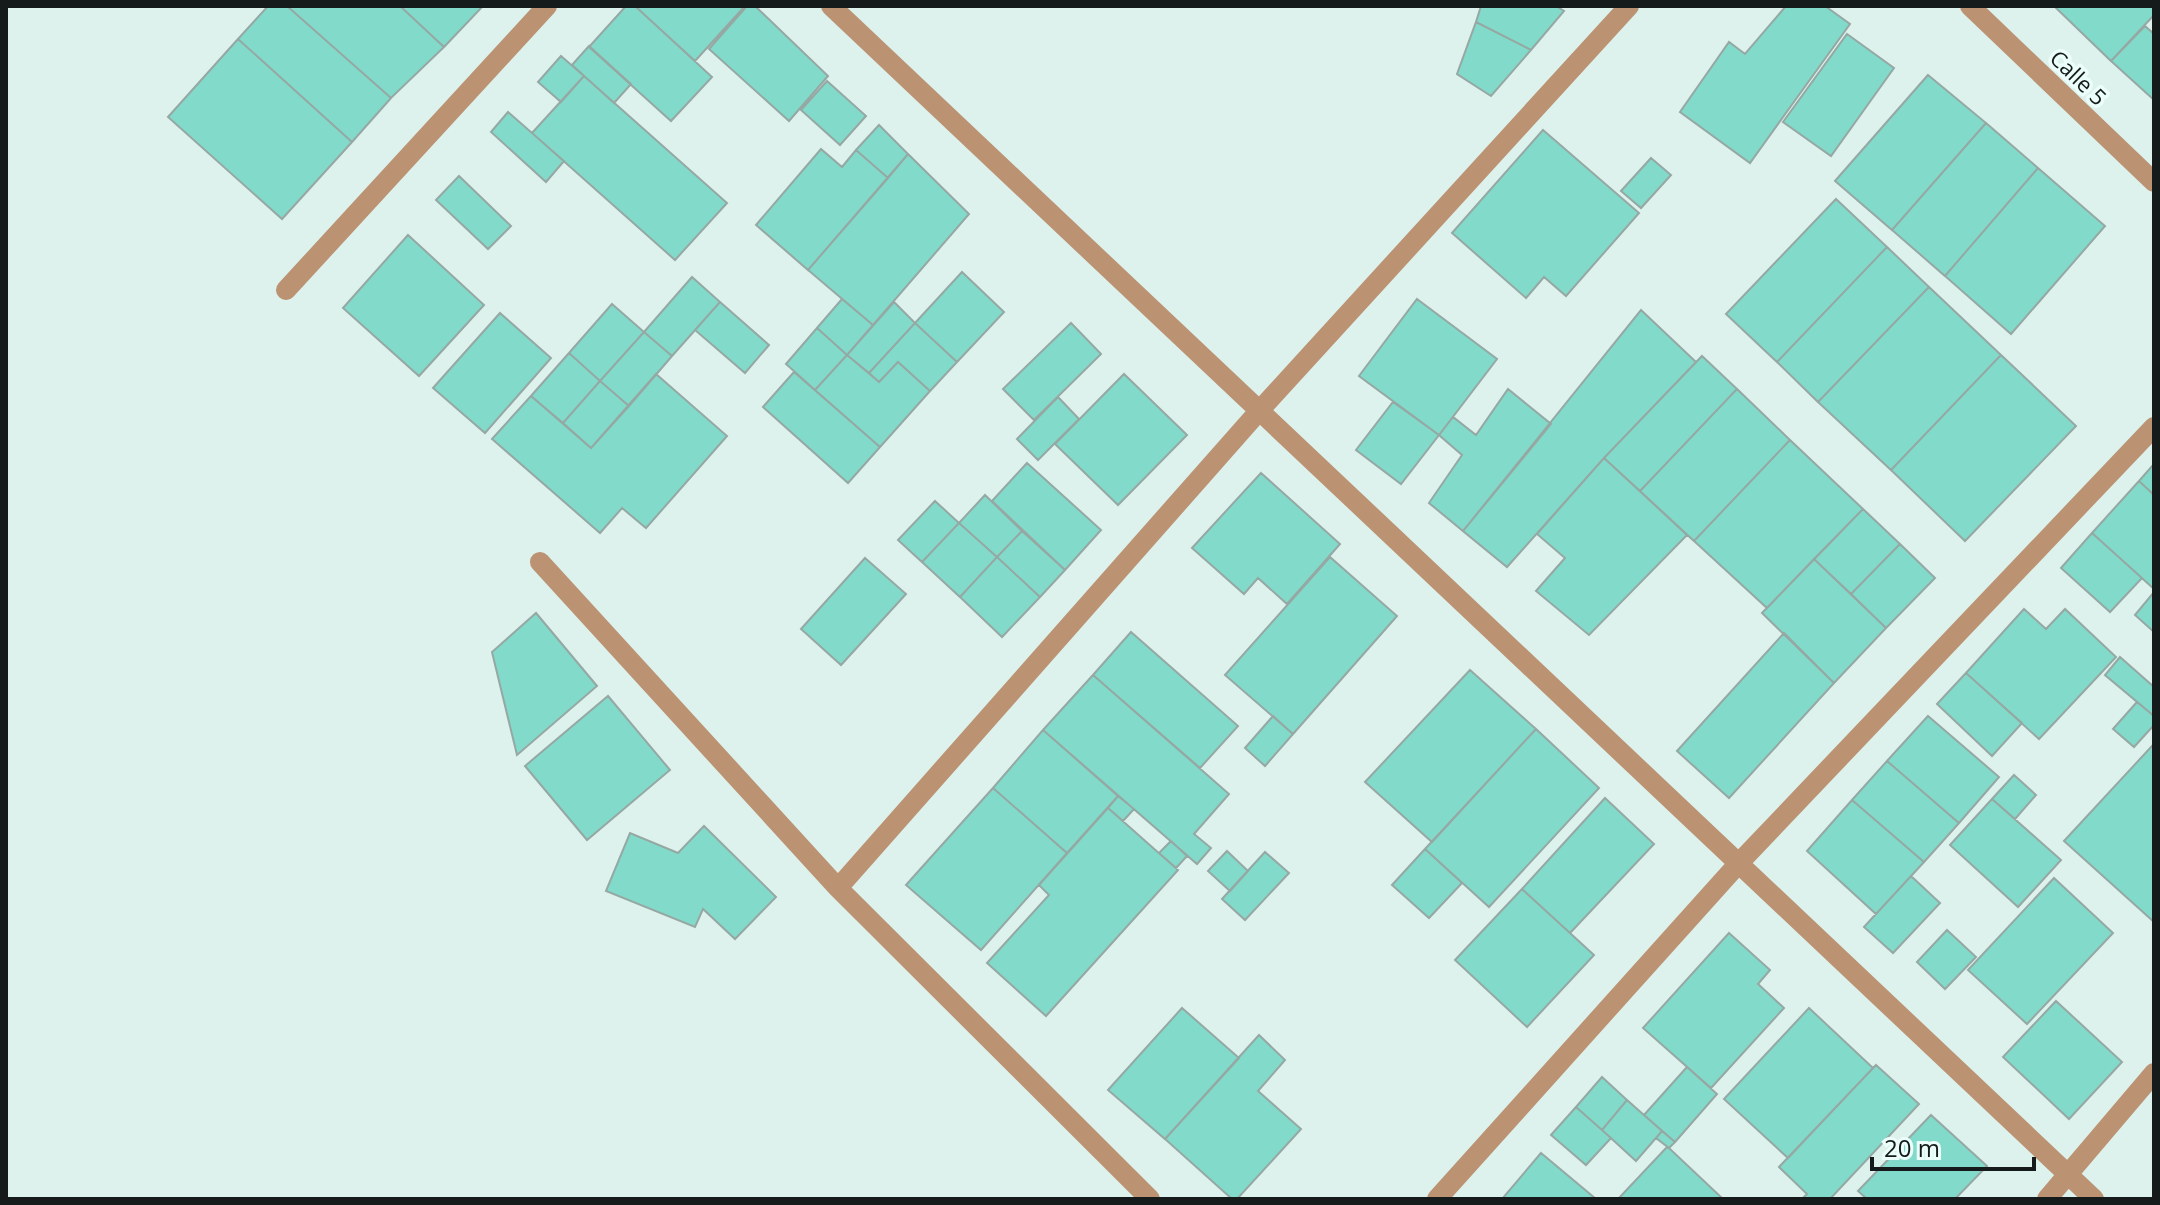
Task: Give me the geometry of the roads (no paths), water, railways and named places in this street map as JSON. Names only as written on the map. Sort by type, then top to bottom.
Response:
[{"type":"street","points":[[286,290],[547,6]]},
{"type":"street","points":[[831,6],[2094,1199]]},
{"type":"street","points":[[838,888],[1259,411],[1629,6]]},
{"type":"street","name":"Calle 5","points":[[1970,6],[2154,182]]},
{"type":"street","points":[[1437,1199],[1738,864],[2154,427]]},
{"type":"street","points":[[540,562],[838,888],[1150,1199]]},
{"type":"street","points":[[2047,1199],[2154,1073]]}]
